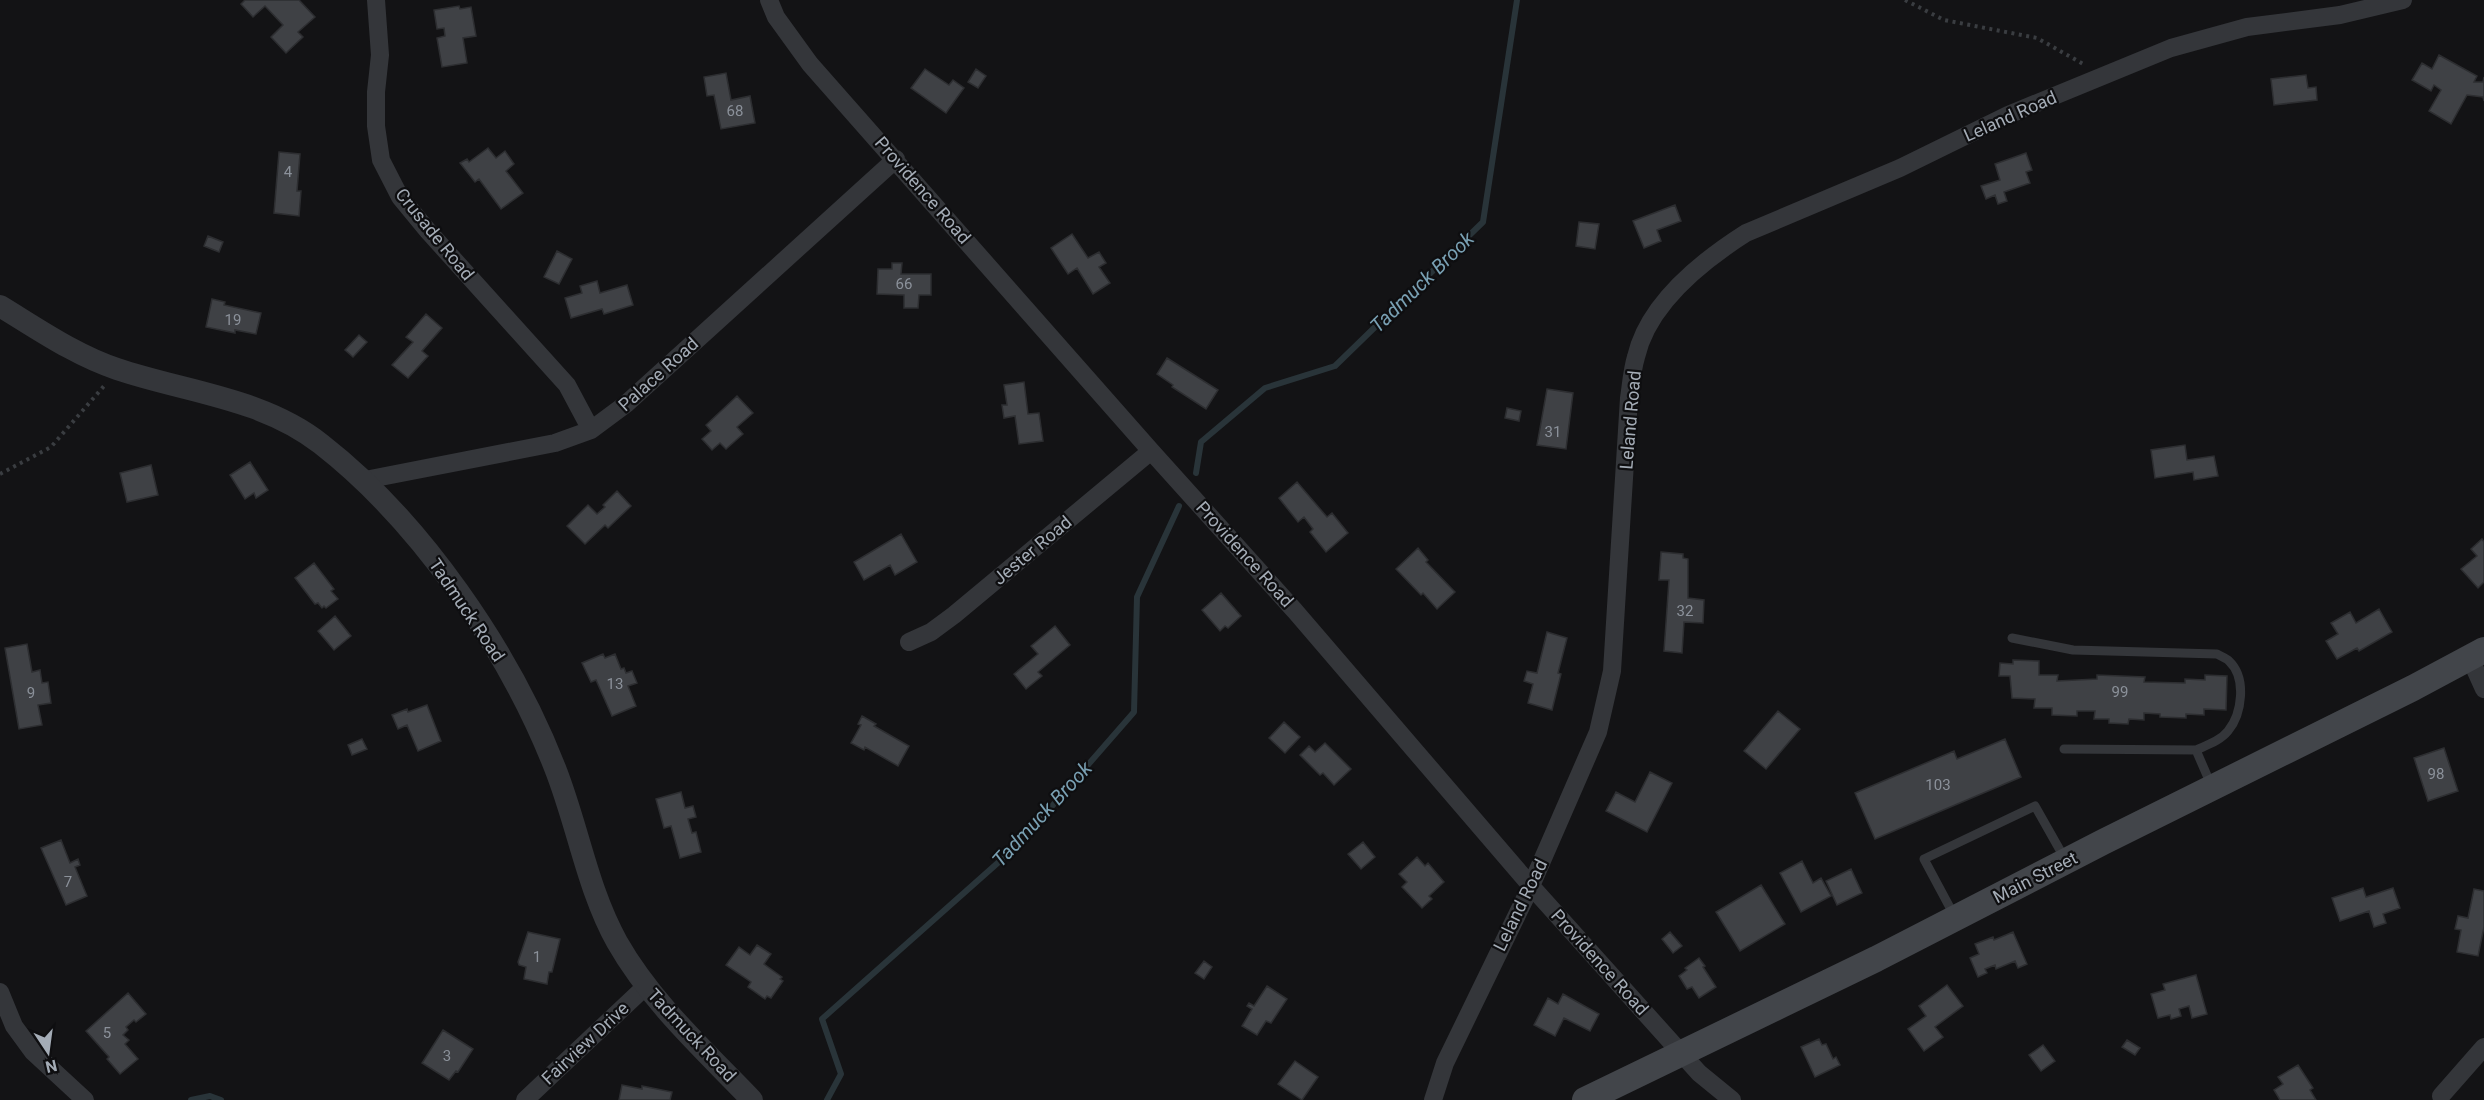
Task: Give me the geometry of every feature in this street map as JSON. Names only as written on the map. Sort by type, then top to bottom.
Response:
[{"type":"main road","name":"Main Street","points":[[1585,1100],[1683,1054],[1956,918],[2477,654]]},
{"type":"street","name":"Crusade Road","points":[[376,0],[380,56],[376,92],[376,126],[381,159],[400,197],[567,385],[591,430]]},
{"type":"street","name":"Providence Road","points":[[769,0],[776,17],[810,64],[1151,451],[1296,610],[1531,886],[1699,1073],[1732,1100]]},
{"type":"street","name":"Leland Road","points":[[1432,1100],[1445,1063],[1531,886],[1598,732],[1612,671],[1629,398],[1636,355],[1651,323],[1669,296],[1691,273],[1746,233],[1900,168],[2008,115],[2104,75],[2171,48],[2247,27],[2340,15],[2403,0]]},
{"type":"street","name":"Palace Road","points":[[365,480],[555,443],[591,430],[626,404],[896,159]]},
{"type":"street","name":"Tadmuck Road","points":[[0,306],[86,358],[118,370],[225,398],[274,414],[318,441],[365,480],[440,566],[474,615],[519,691],[555,767],[575,824],[590,880],[617,941],[646,986],[752,1100]]},
{"type":"street","name":"Jester Road","points":[[909,642],[931,632],[954,615],[1151,451]]},
{"type":"street","points":[[2477,654],[2484,689]]},
{"type":"street","name":"Fairview Drive","points":[[525,1100],[646,986]]},
{"type":"street","points":[[0,992],[14,1026],[33,1052],[85,1100]]},
{"type":"street","points":[[2441,1096],[2484,1047]]},
{"type":"lane","points":[[2012,638],[2073,650],[2217,654],[2229,661],[2236,672],[2241,695],[2238,716],[2227,732],[2213,743],[2196,750],[2064,748]]},
{"type":"lane","points":[[2196,750],[2212,789]]},
{"type":"lane","points":[[1956,918],[1924,859],[2035,806],[2066,861]]},
{"type":"path","points":[[1905,0],[1944,20],[2037,38],[2104,75]]},
{"type":"path","points":[[0,474],[51,447],[118,370]]},
{"type":"building","points":[[245,0],[299,0],[315,17],[298,32],[303,37],[286,53],[271,37],[283,25],[265,6],[253,17],[241,4]]},
{"type":"building","points":[[459,6],[460,9],[471,7],[476,36],[463,38],[467,63],[442,67],[437,38],[445,36],[444,28],[437,29],[434,10]]},
{"type":"building","points":[[2439,55],[2477,76],[2474,82],[2483,82],[2484,77],[2484,101],[2483,97],[2467,95],[2451,124],[2429,111],[2441,90],[2434,85],[2431,91],[2412,80],[2422,63],[2432,69]]},
{"type":"building","points":[[925,69],[949,85],[953,80],[964,88],[946,113],[911,88]]},
{"type":"building","points":[[976,69],[986,76],[978,88],[968,82]]},
{"type":"building","points":[[726,73],[731,100],[750,96],[755,123],[721,129],[714,95],[707,96],[704,77]]},
{"type":"building","points":[[2306,75],[2308,88],[2316,87],[2317,100],[2274,105],[2271,79]]},
{"type":"building","points":[[488,148],[496,158],[505,151],[514,164],[506,171],[523,193],[501,209],[479,179],[475,182],[460,163],[467,159],[469,162]]},
{"type":"building","points":[[279,152],[300,154],[297,191],[301,191],[299,216],[274,213]]},
{"type":"building","points":[[2026,153],[2032,170],[2026,172],[2030,183],[2004,192],[2007,201],[1998,204],[1995,195],[1986,199],[1981,186],[2000,180],[1995,164]]},
{"type":"building","points":[[1675,205],[1681,221],[1657,230],[1661,241],[1644,248],[1633,221]]},
{"type":"building","points":[[1579,222],[1599,224],[1595,249],[1576,246]]},
{"type":"building","points":[[1072,234],[1088,258],[1099,252],[1106,263],[1099,267],[1110,283],[1093,294],[1077,268],[1068,274],[1051,248]]},
{"type":"building","points":[[208,236],[223,242],[219,252],[204,246]]},
{"type":"building","points":[[557,251],[572,259],[559,284],[544,277]]},
{"type":"building","points":[[892,263],[902,263],[901,274],[931,274],[931,295],[919,295],[918,308],[904,308],[904,295],[877,294],[878,269],[892,269]]},
{"type":"building","points":[[597,281],[600,293],[627,285],[633,305],[604,314],[602,309],[571,318],[565,298],[582,293],[580,286]]},
{"type":"building","points":[[212,299],[225,302],[224,305],[261,313],[256,334],[235,330],[235,333],[206,327]]},
{"type":"building","points":[[426,314],[442,328],[422,351],[428,356],[408,378],[392,365],[413,342],[406,337]]},
{"type":"building","points":[[359,335],[367,342],[353,357],[345,350]]},
{"type":"building","points":[[1167,358],[1218,390],[1206,409],[1172,387],[1173,385],[1157,374]]},
{"type":"building","points":[[1024,382],[1028,414],[1039,413],[1043,441],[1019,444],[1015,416],[1004,418],[1002,405],[1007,405],[1004,385]]},
{"type":"building","points":[[1547,389],[1573,393],[1566,449],[1537,445]]},
{"type":"building","points":[[737,396],[753,413],[737,427],[743,434],[726,449],[720,443],[712,450],[702,439],[711,431],[706,425]]},
{"type":"building","points":[[1507,408],[1521,411],[1519,421],[1505,418]]},
{"type":"building","points":[[2185,445],[2187,460],[2214,456],[2218,476],[2194,480],[2193,472],[2155,478],[2151,450]]},
{"type":"building","points":[[250,462],[268,490],[256,498],[254,493],[245,499],[230,475]]},
{"type":"building","points":[[151,465],[158,495],[127,502],[120,473]]},
{"type":"building","points":[[1297,482],[1327,517],[1332,513],[1348,533],[1326,552],[1310,532],[1313,529],[1304,517],[1298,522],[1279,498]]},
{"type":"building","points":[[617,491],[631,506],[608,528],[605,525],[585,544],[567,526],[588,505],[597,514]]},
{"type":"building","points":[[901,534],[917,562],[895,575],[890,565],[864,580],[854,562]]},
{"type":"building","points":[[2482,539],[2484,542],[2484,582],[2478,588],[2461,569],[2477,556],[2471,549]]},
{"type":"building","points":[[1418,548],[1428,560],[1426,562],[1455,592],[1437,609],[1396,569]]},
{"type":"building","points":[[1661,552],[1683,554],[1683,558],[1688,559],[1688,598],[1704,600],[1703,623],[1684,622],[1682,653],[1664,651],[1669,580],[1659,580]]},
{"type":"building","points":[[314,563],[334,589],[331,591],[338,599],[326,608],[324,606],[322,608],[318,603],[315,604],[295,578]]},
{"type":"building","points":[[1221,593],[1241,616],[1228,628],[1225,626],[1220,631],[1202,610]]},
{"type":"building","points":[[2379,609],[2392,632],[2359,651],[2357,648],[2337,659],[2326,641],[2338,634],[2331,623],[2350,612],[2356,623]]},
{"type":"building","points":[[335,616],[351,636],[334,650],[318,631]]},
{"type":"building","points":[[1055,626],[1070,645],[1038,672],[1042,676],[1026,689],[1014,674],[1038,654],[1031,646]]},
{"type":"building","points":[[1547,632],[1567,638],[1552,710],[1528,703],[1533,684],[1524,681],[1527,671],[1537,673]]},
{"type":"building","points":[[27,644],[32,672],[40,670],[42,683],[48,682],[51,703],[38,705],[42,725],[19,729],[5,648]]},
{"type":"building","points":[[603,654],[605,658],[615,654],[621,669],[624,668],[626,673],[632,671],[637,683],[628,686],[636,706],[612,716],[596,680],[591,682],[582,663]]},
{"type":"building","points":[[2013,660],[2039,661],[2039,675],[2058,675],[2057,681],[2097,679],[2097,675],[2145,677],[2144,682],[2185,683],[2185,679],[2205,680],[2205,675],[2227,676],[2226,710],[2204,709],[2204,715],[2186,714],[2186,718],[2160,717],[2160,714],[2144,713],[2144,720],[2129,719],[2128,724],[2109,723],[2109,719],[2094,719],[2095,711],[2077,711],[2077,716],[2052,715],[2052,708],[2034,708],[2035,699],[2012,698],[2010,676],[1999,676],[2000,663],[2013,664]]},
{"type":"building","points":[[427,705],[441,741],[418,751],[407,725],[398,729],[392,715]]},
{"type":"building","points":[[1778,711],[1800,729],[1766,769],[1744,751]]},
{"type":"building","points":[[862,716],[876,724],[874,726],[909,746],[898,766],[865,747],[864,750],[851,743],[861,725],[858,724]]},
{"type":"building","points":[[1284,722],[1300,737],[1285,753],[1269,738]]},
{"type":"building","points":[[362,739],[367,749],[352,755],[348,745]]},
{"type":"building","points":[[2005,739],[2021,777],[1875,839],[1855,793],[1954,751],[1957,759]]},
{"type":"building","points":[[1325,743],[1351,769],[1334,785],[1300,755],[1309,746],[1315,752]]},
{"type":"building","points":[[2444,748],[2458,791],[2428,801],[2414,758]]},
{"type":"building","points":[[1650,772],[1672,783],[1647,832],[1606,811],[1616,792],[1635,802]]},
{"type":"building","points":[[681,792],[685,808],[693,806],[696,817],[688,819],[692,833],[696,832],[701,852],[680,858],[671,826],[664,828],[656,799]]},
{"type":"building","points":[[61,840],[70,863],[78,859],[80,865],[75,867],[87,896],[66,905],[41,848]]},
{"type":"building","points":[[1363,842],[1375,857],[1361,869],[1348,854]]},
{"type":"building","points":[[1417,857],[1425,866],[1428,863],[1444,882],[1429,896],[1432,899],[1422,908],[1402,887],[1407,882],[1399,874]]},
{"type":"building","points":[[1802,861],[1813,883],[1821,878],[1831,896],[1801,912],[1780,873]]},
{"type":"building","points":[[1851,869],[1862,893],[1837,905],[1826,881]]},
{"type":"building","points":[[1761,885],[1785,924],[1740,951],[1716,912]]},
{"type":"building","points":[[2363,888],[2366,897],[2393,888],[2400,908],[2383,914],[2386,923],[2374,927],[2369,911],[2340,921],[2332,898]]},
{"type":"building","points":[[2474,889],[2484,891],[2484,927],[2478,956],[2457,952],[2461,930],[2455,929],[2458,916],[2468,918]]},
{"type":"building","points":[[528,932],[560,939],[547,984],[524,979],[526,967],[519,965],[518,962]]},
{"type":"building","points":[[1670,932],[1682,946],[1673,953],[1662,939]]},
{"type":"building","points":[[2013,932],[2027,964],[2018,968],[2015,961],[1996,969],[1995,965],[1985,969],[1987,973],[1978,977],[1970,958],[1979,954],[1975,944],[1993,937],[1994,940]]},
{"type":"building","points":[[757,945],[771,954],[764,964],[782,977],[780,979],[783,981],[771,998],[767,996],[765,999],[748,987],[751,982],[726,965],[739,947],[750,955]]},
{"type":"building","points":[[1699,958],[1716,987],[1699,998],[1692,987],[1687,989],[1679,976],[1687,970],[1685,968]]},
{"type":"building","points":[[1204,961],[1212,967],[1204,979],[1195,973]]},
{"type":"building","points":[[2196,975],[2207,1014],[2192,1018],[2189,1006],[2179,1009],[2181,1016],[2171,1019],[2170,1015],[2158,1018],[2151,994],[2165,990],[2163,984]]},
{"type":"building","points":[[1947,985],[1963,1006],[1935,1027],[1943,1037],[1924,1051],[1908,1029],[1926,1016],[1919,1006]]},
{"type":"building","points":[[1267,986],[1287,999],[1271,1023],[1266,1021],[1257,1035],[1242,1026],[1252,1009],[1247,1006],[1249,1003],[1254,1006]]},
{"type":"building","points":[[128,993],[146,1014],[126,1027],[128,1030],[123,1035],[129,1040],[125,1044],[138,1059],[120,1074],[107,1059],[109,1057],[86,1031]]},
{"type":"building","points":[[1563,994],[1599,1014],[1590,1031],[1564,1018],[1555,1036],[1534,1025],[1548,998],[1558,1004]]},
{"type":"building","points":[[443,1030],[473,1049],[458,1072],[456,1071],[449,1080],[422,1063]]},
{"type":"building","points":[[1819,1039],[1822,1045],[1826,1044],[1833,1059],[1836,1057],[1840,1065],[1815,1077],[1801,1047]]},
{"type":"building","points":[[2127,1040],[2140,1048],[2135,1055],[2122,1047]]},
{"type":"building","points":[[2043,1045],[2055,1061],[2041,1071],[2029,1055]]},
{"type":"building","points":[[1295,1061],[1318,1077],[1302,1100],[1278,1084]]},
{"type":"building","points":[[2298,1065],[2313,1088],[2310,1090],[2316,1100],[2280,1100],[2274,1090],[2283,1084],[2278,1077]]},
{"type":"building","points":[[622,1085],[672,1092],[670,1100],[619,1100]]},
{"type":"waterway","name":"Tadmuck Brook","points":[[1196,473],[1201,442],[1265,388],[1335,366],[1483,222],[1517,0]]},
{"type":"waterway","name":"Tadmuck Brook","points":[[827,1100],[841,1074],[822,1019],[1019,844],[1134,712],[1137,597],[1179,506]]},
{"type":"waterway","name":"Tadmuck Brook","points":[[191,1100],[210,1096],[221,1100]]}]
